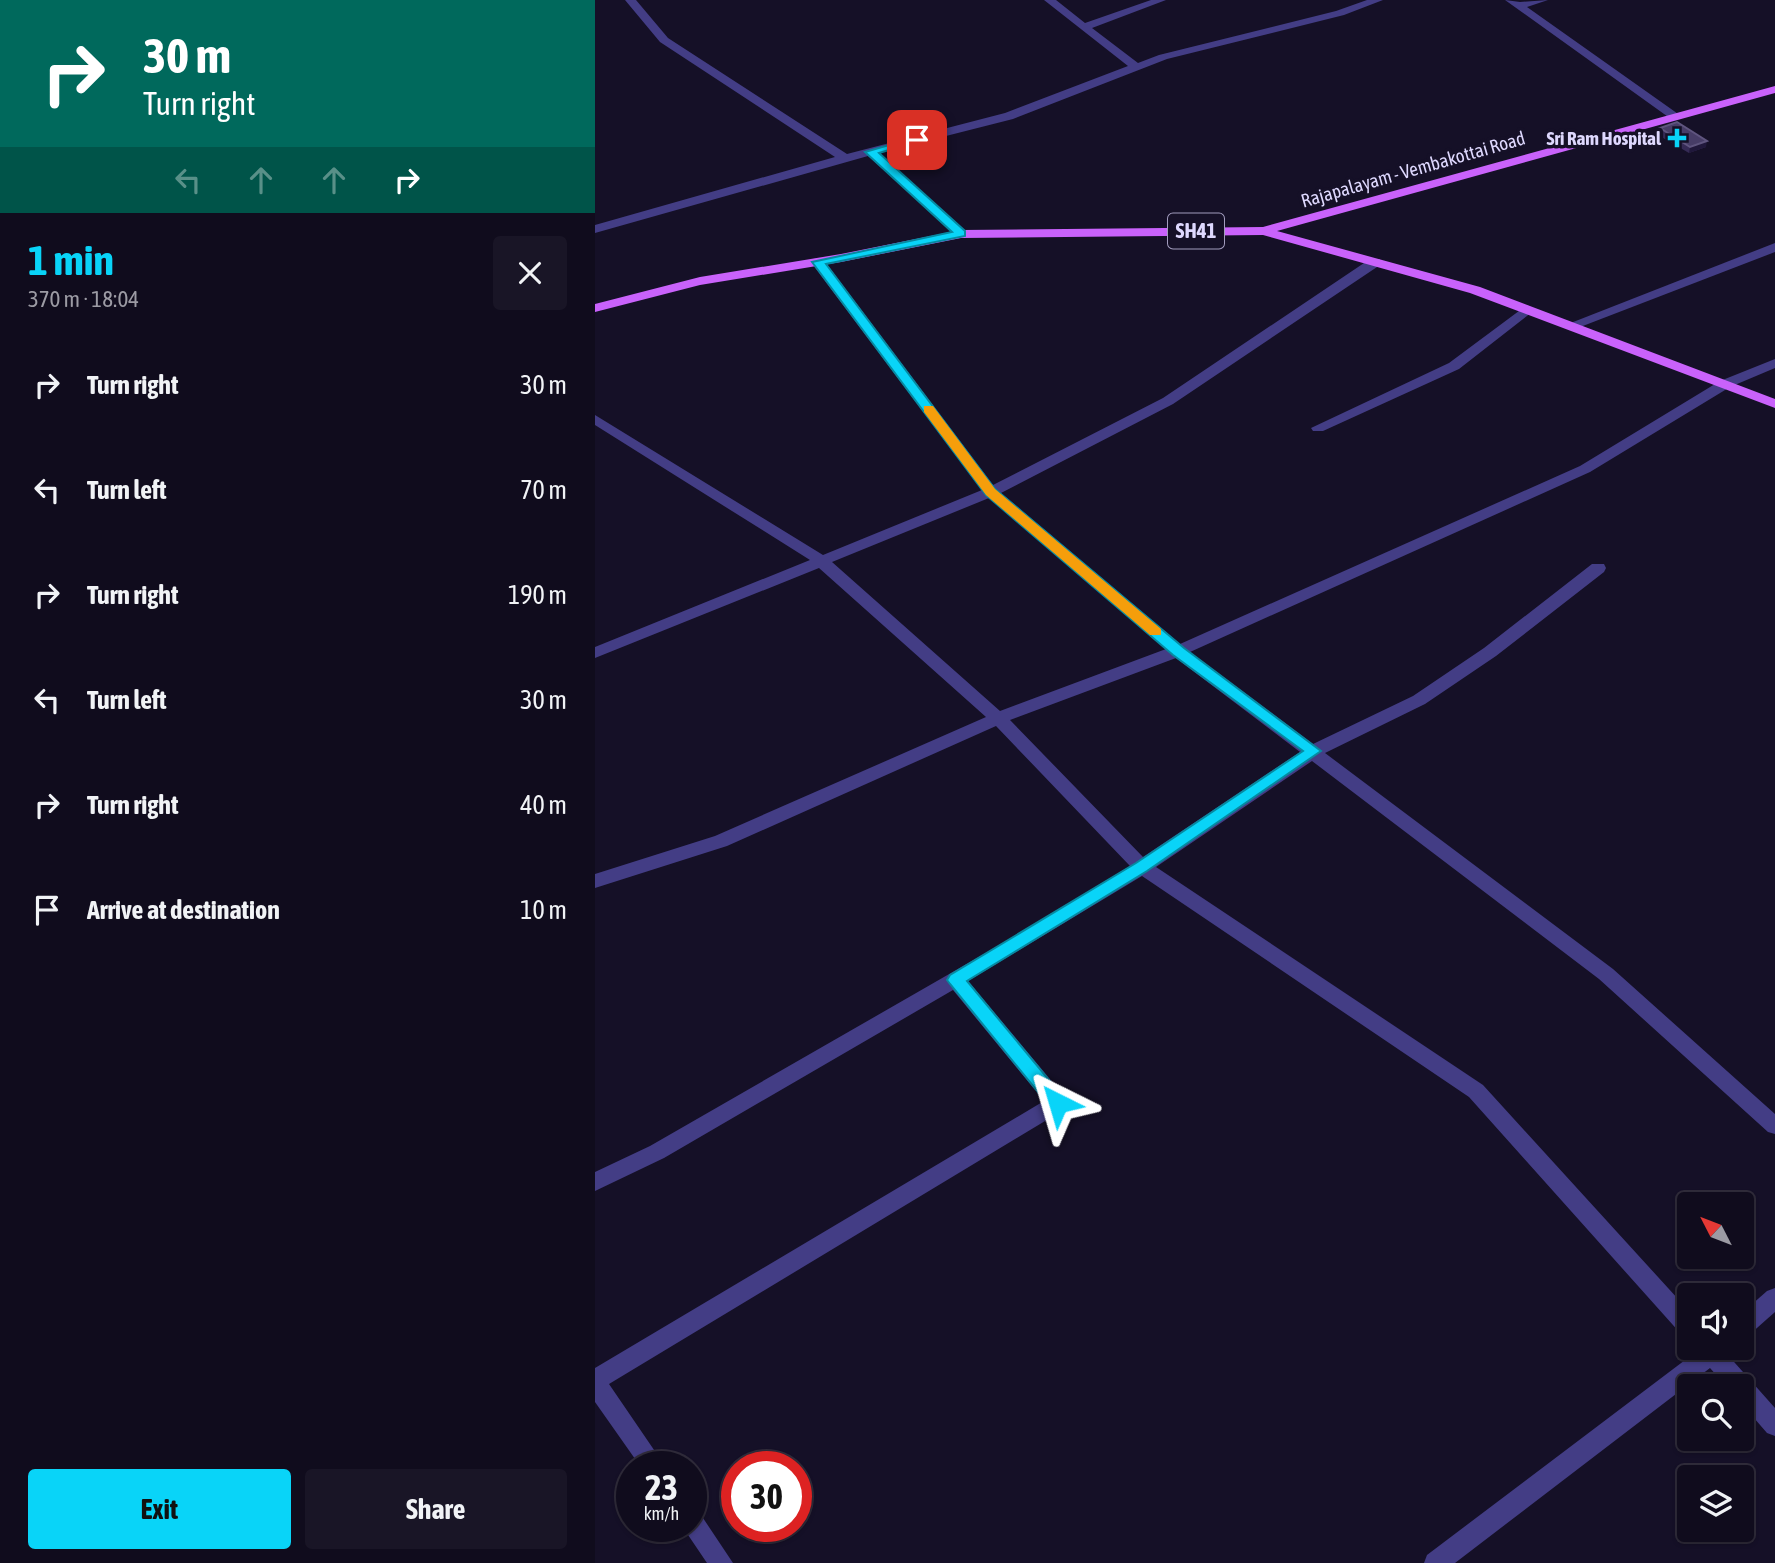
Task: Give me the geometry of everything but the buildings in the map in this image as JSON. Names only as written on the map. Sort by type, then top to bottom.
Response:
[{"type":"main road","name":"Rajapalayam - Vembakottai Road","points":[[1263,231],[1775,89]]},
{"type":"main road","name":"SH41","points":[[595,308],[700,281],[818,262],[961,234],[1263,231],[1475,290],[1775,404]]},
{"type":"street","points":[[630,0],[664,40],[845,158]]},
{"type":"street","points":[[1049,0],[1136,67]]},
{"type":"street","points":[[1086,26],[1161,0]]},
{"type":"street","points":[[595,229],[845,158],[1009,116],[1163,57],[1340,13],[1378,0]]},
{"type":"street","points":[[1514,3],[1543,0]]},
{"type":"street","points":[[1514,3],[1675,116]]},
{"type":"street","points":[[871,152],[961,234]]},
{"type":"street","points":[[1570,326],[1775,247]]},
{"type":"street","points":[[818,262],[991,492],[1178,651],[1314,751],[1606,974],[1775,1126]]},
{"type":"street","points":[[595,653],[819,559],[991,492],[1168,401],[1375,262]]},
{"type":"street","points":[[1318,428],[1454,366],[1527,309]]},
{"type":"street","points":[[595,881],[721,841],[998,718],[1178,651],[1585,469],[1725,384],[1775,363]]},
{"type":"street","points":[[595,419],[819,559],[998,718],[1142,867],[1476,1091],[1677,1314]]},
{"type":"street","points":[[595,1182],[657,1152],[956,980],[1142,867],[1314,751],[1419,700],[1490,652],[1598,568]]},
{"type":"street","points":[[643,1451],[595,1382],[1058,1103],[956,980]]},
{"type":"street","points":[[1754,1317],[1775,1298]]},
{"type":"street","points":[[1436,1563],[1700,1360]]},
{"type":"street","points":[[1721,1360],[1732,1374]]},
{"type":"street","points":[[1754,1401],[1775,1425]]},
{"type":"street","points":[[706,1542],[721,1563]]},
{"type":"slow traffic","points":[[928,409],[991,492],[1156,632]]},
{"type":"place","name":"Sri Ram Hospital","points":[[1677,138]]},
{"type":"route","points":[[917,140],[871,152],[961,234],[818,262],[991,492],[1178,651],[1314,751],[1142,867],[956,980],[1058,1103]]}]
